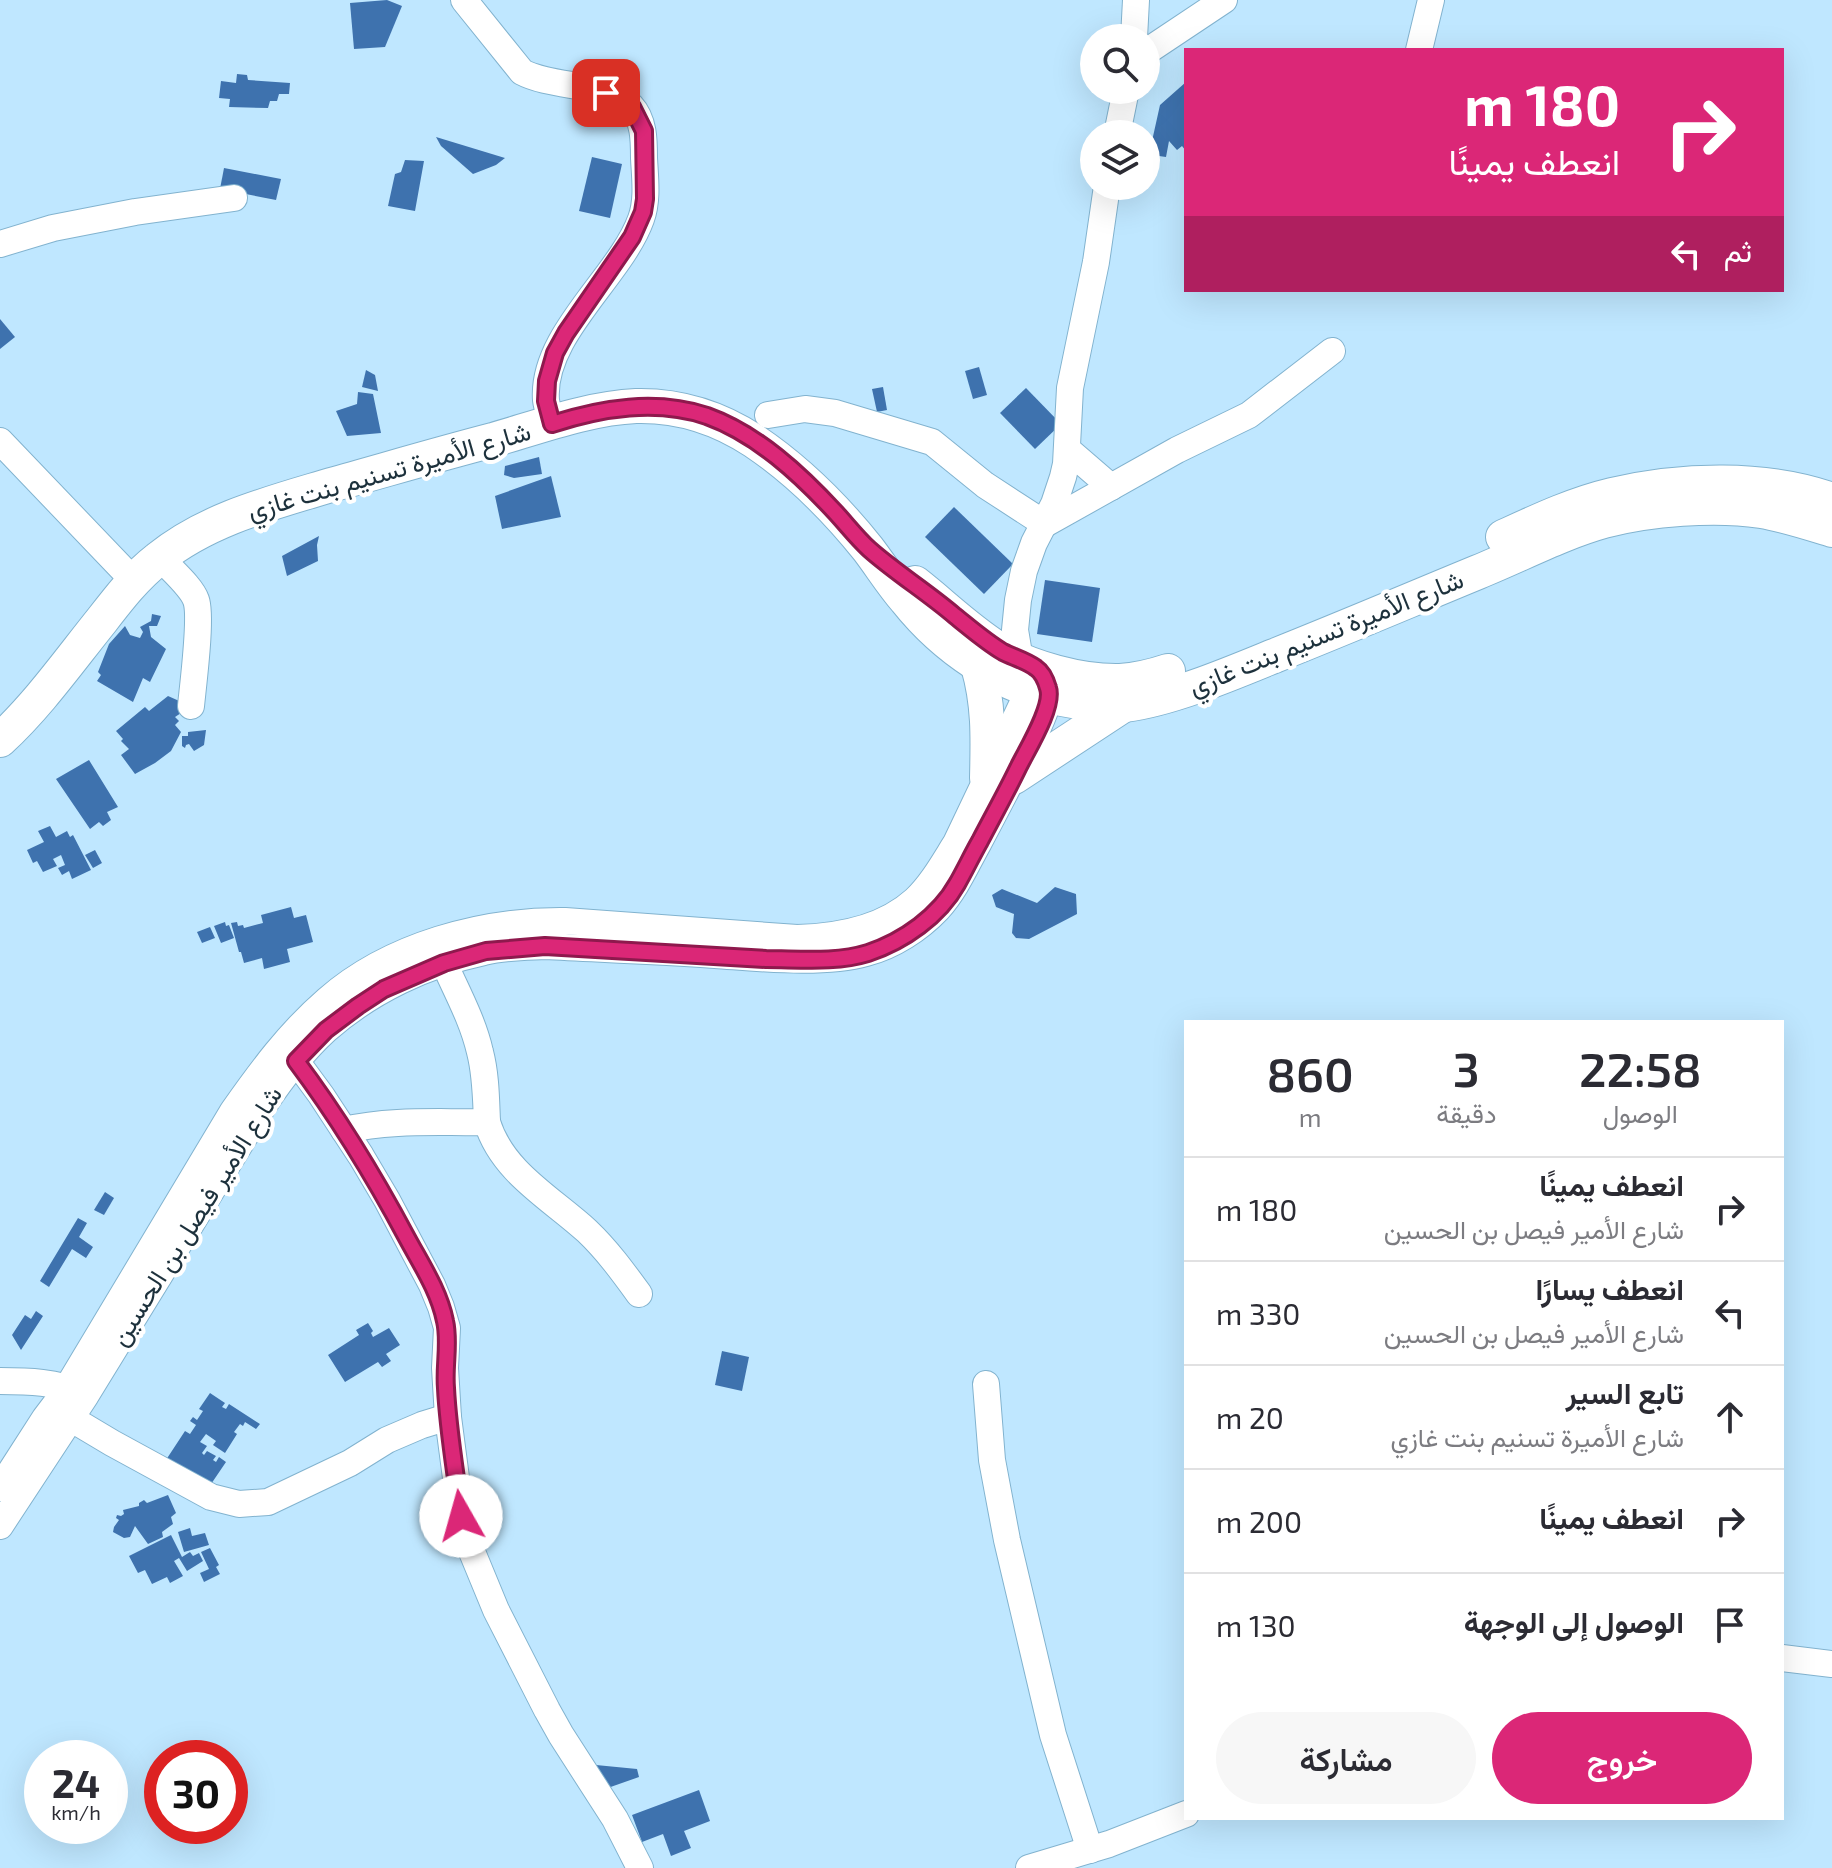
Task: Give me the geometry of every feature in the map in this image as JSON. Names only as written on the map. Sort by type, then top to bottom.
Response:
[{"type":"main road","name":"شارع الأميرة تسنيم بنت غازي","points":[[0,740],[43,693],[134,581],[160,557],[203,529],[268,504],[419,460],[579,415],[629,406],[659,407],[703,415],[750,438],[800,476],[867,548],[908,603],[937,632],[978,666],[1041,680],[1122,681],[1168,671],[1448,562],[1548,516],[1610,495],[1658,486],[1732,483],[1796,490],[1832,500]]},
{"type":"main road","name":"شارع الأميرة تسنيم بنت غازي","points":[[867,548],[982,638],[1073,702],[1122,706],[1232,673],[1606,520],[1685,509],[1727,509],[1758,511],[1832,530]]},
{"type":"main road","points":[[978,666],[985,689],[1000,778],[1122,706]]},
{"type":"street","points":[[464,0],[522,72],[547,82],[622,99],[632,107],[644,131],[643,212],[632,237],[555,353],[547,381],[546,401],[552,424]]},
{"type":"street","points":[[1135,24],[1136,0]]},
{"type":"street","points":[[1160,43],[1224,0]]},
{"type":"street","points":[[1419,48],[1431,0]]},
{"type":"street","points":[[0,244],[53,228],[234,198]]},
{"type":"street","points":[[1041,680],[1015,630],[1018,600],[1034,543],[1045,524],[1063,477],[1070,388],[1105,200]]},
{"type":"street","points":[[1045,524],[1177,450],[1249,415],[1332,351]]},
{"type":"street","points":[[768,415],[805,409],[835,413],[932,442],[985,485],[1045,524]]},
{"type":"street","points":[[0,441],[134,581]]},
{"type":"street","points":[[1067,449],[1111,487]]},
{"type":"street","points":[[160,557],[197,601],[191,706]]},
{"type":"street","name":"شارع الأمير فيصل بن الحسين","points":[[0,1488],[69,1402],[264,1105],[296,1061],[326,1030],[384,989],[444,963],[486,951],[545,946],[766,959],[829,958],[867,953],[889,944],[924,922],[956,886],[1041,680]]},
{"type":"street","name":"شارع الأمير فيصل بن الحسين","points":[[0,1526],[233,1111],[287,1039],[328,999],[361,975],[394,958],[445,937],[497,926],[539,921],[797,938],[824,937],[863,928],[895,914],[926,888],[1000,778]]},
{"type":"street","points":[[444,963],[478,1045],[487,1122],[492,1138],[522,1177],[565,1211],[612,1257],[639,1294]]},
{"type":"street","points":[[296,1061],[387,1200],[432,1285],[447,1328],[445,1368],[448,1417],[461,1516],[470,1547],[484,1583],[554,1723],[615,1819],[640,1868]]},
{"type":"street","points":[[344,1130],[369,1124],[401,1122],[487,1122]]},
{"type":"street","points":[[0,1381],[45,1382],[69,1402],[211,1497],[239,1504],[268,1502],[350,1463],[387,1440],[448,1417]]},
{"type":"street","points":[[986,1384],[992,1460],[1007,1540],[1053,1735],[1090,1850]]},
{"type":"street","points":[[1784,1658],[1832,1664]]},
{"type":"street","points":[[1029,1868],[1090,1850],[1184,1815]]},
{"type":"building","points":[[387,0],[402,6],[385,47],[354,49],[350,3]]},
{"type":"building","points":[[237,74],[247,75],[248,80],[290,83],[289,94],[279,94],[277,101],[270,101],[268,108],[229,107],[230,99],[219,98],[221,81],[236,83]]},
{"type":"building","points":[[1184,84],[1184,148],[1182,146],[1177,150],[1169,141],[1166,157],[1160,156],[1160,120],[1157,120],[1160,105]]},
{"type":"building","points":[[436,137],[505,158],[473,174],[441,146]]},
{"type":"building","points":[[592,157],[622,164],[610,218],[579,211]]},
{"type":"building","points":[[405,160],[424,161],[415,211],[388,206],[395,174],[401,172]]},
{"type":"building","points":[[224,168],[281,179],[276,200],[220,189]]},
{"type":"building","points":[[0,319],[15,337],[0,349]]},
{"type":"building","points":[[979,367],[987,395],[973,399],[965,371]]},
{"type":"building","points":[[366,370],[375,375],[378,391],[362,387]]},
{"type":"building","points":[[883,387],[887,410],[877,412],[872,389]]},
{"type":"building","points":[[1026,388],[1061,424],[1035,449],[1000,413]]},
{"type":"building","points":[[358,392],[373,394],[381,433],[347,436],[336,411],[357,404]]},
{"type":"building","points":[[539,457],[542,474],[514,478],[504,475],[505,466]]},
{"type":"building","points":[[551,476],[561,517],[502,529],[495,496]]},
{"type":"building","points":[[954,507],[1013,564],[984,594],[925,537]]},
{"type":"building","points":[[319,536],[318,561],[287,576],[282,556]]},
{"type":"building","points":[[1045,580],[1100,588],[1092,642],[1037,634]]},
{"type":"building","points":[[152,614],[161,616],[157,626],[149,626],[151,637],[166,649],[150,682],[143,678],[133,702],[97,681],[101,675],[98,672],[109,644],[125,626],[130,635],[140,638],[143,632],[140,627],[151,621]]},
{"type":"building","points":[[168,696],[186,704],[184,711],[175,717],[179,721],[175,725],[181,732],[171,751],[135,774],[121,755],[129,749],[116,731],[145,707],[149,711]]},
{"type":"building","points":[[206,730],[204,745],[194,751],[189,744],[185,748],[182,746],[182,736],[188,736],[188,732]]},
{"type":"building","points":[[89,760],[118,807],[107,812],[111,820],[103,826],[99,822],[90,829],[56,779]]},
{"type":"building","points":[[50,826],[56,837],[67,831],[70,837],[73,835],[91,870],[72,879],[69,871],[62,875],[58,868],[65,865],[61,855],[53,859],[57,866],[43,872],[37,861],[33,863],[27,850],[44,842],[38,831]]},
{"type":"building","points":[[95,850],[102,863],[93,868],[85,855]]},
{"type":"building","points":[[1055,887],[1076,894],[1077,914],[1029,939],[1016,938],[1012,933],[1014,914],[996,907],[992,895],[1002,889],[1037,903]]},
{"type":"building","points":[[291,907],[294,918],[306,915],[313,942],[287,949],[290,962],[264,969],[262,958],[244,963],[231,923],[237,922],[244,928],[263,923],[261,915]]},
{"type":"building","points":[[225,922],[234,938],[221,943],[214,926]]},
{"type":"building","points":[[210,927],[215,938],[202,943],[197,932]]},
{"type":"building","points":[[105,1192],[114,1198],[104,1215],[94,1210]]},
{"type":"building","points":[[78,1218],[87,1223],[79,1237],[93,1247],[86,1258],[72,1249],[49,1287],[40,1281]]},
{"type":"building","points":[[36,1311],[43,1316],[21,1350],[12,1335],[25,1315],[31,1319]]},
{"type":"building","points":[[368,1323],[373,1337],[389,1328],[400,1345],[386,1354],[391,1361],[382,1367],[378,1362],[345,1382],[328,1355],[359,1335],[356,1330]]},
{"type":"building","points":[[722,1351],[749,1357],[742,1391],[715,1385]]},
{"type":"building","points":[[210,1393],[225,1403],[222,1407],[226,1409],[229,1404],[260,1424],[256,1429],[245,1422],[243,1426],[240,1424],[225,1453],[213,1445],[216,1441],[206,1434],[200,1442],[207,1446],[202,1453],[204,1455],[207,1451],[216,1456],[213,1460],[216,1462],[219,1457],[226,1462],[207,1490],[162,1466],[185,1431],[190,1434],[196,1425],[190,1421],[193,1417],[197,1420],[203,1411],[199,1409]]},
{"type":"building","points":[[168,1495],[176,1513],[171,1517],[173,1524],[162,1532],[163,1537],[148,1544],[135,1526],[130,1537],[124,1538],[113,1532],[119,1520],[117,1515],[124,1514],[123,1510],[139,1506],[144,1500],[147,1503]]},
{"type":"building","points":[[190,1528],[192,1536],[205,1533],[209,1545],[184,1552],[178,1532]]},
{"type":"building","points":[[171,1535],[182,1557],[190,1552],[193,1556],[199,1553],[203,1561],[187,1571],[179,1558],[174,1561],[183,1576],[170,1583],[167,1577],[152,1584],[145,1570],[138,1573],[129,1556]]},
{"type":"building","points":[[210,1548],[220,1574],[204,1582],[200,1573],[209,1569],[201,1552]]},
{"type":"building","points":[[596,1765],[637,1769],[639,1777],[602,1790]]},
{"type":"building","points":[[699,1790],[710,1821],[684,1831],[691,1848],[671,1856],[663,1834],[642,1842],[632,1815]]},
{"type":"route","points":[[461,1516],[448,1417],[445,1318],[432,1285],[387,1200],[296,1061],[326,1030],[384,989],[444,963],[486,951],[545,946],[803,959],[867,953],[889,944],[924,922],[956,886],[1014,777],[1050,697],[1044,678],[1034,666],[982,638],[867,548],[800,476],[750,438],[723,423],[681,410],[629,406],[579,415],[552,424],[546,401],[547,381],[555,353],[632,237],[643,212],[644,131],[632,107],[606,93]]}]
